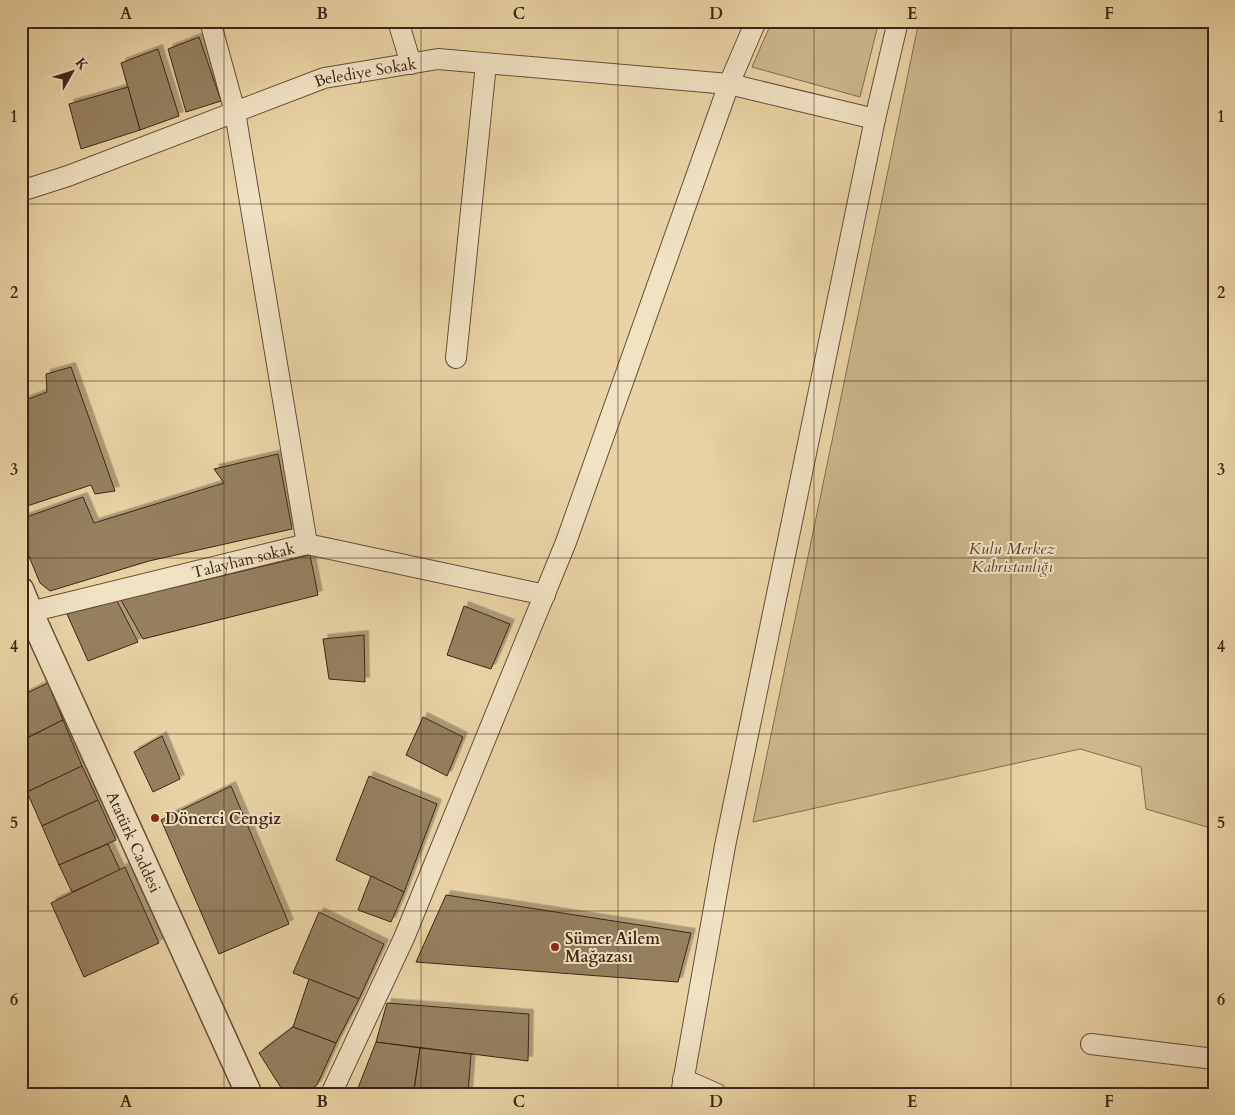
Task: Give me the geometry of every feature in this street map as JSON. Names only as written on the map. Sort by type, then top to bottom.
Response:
[{"type":"street","points":[[210,21],[235,112],[307,544]]},
{"type":"street","points":[[398,21],[411,64]]},
{"type":"street","points":[[330,1094],[404,938],[545,595],[566,542],[729,84],[756,21]]},
{"type":"street","points":[[717,1094],[682,1086],[725,846],[875,119],[898,21]]},
{"type":"street","name":"Belediye Sokak","points":[[21,191],[68,176],[324,78],[438,59],[729,84],[875,119]]},
{"type":"street","points":[[456,358],[486,64]]},
{"type":"street","name":"Talayhan sokak","points":[[24,606],[307,544],[545,595]]},
{"type":"street","name":"Atatürk Caddesi","points":[[24,606],[249,1094]]},
{"type":"street","points":[[1092,1044],[1214,1059]]},
{"type":"green space","points":[[772,21],[879,21],[860,97],[752,67]]},
{"type":"green space","name":"Kulu Merkez Kabristanlığı","points":[[919,21],[1214,21],[1214,829],[1146,809],[1141,767],[1080,749],[753,822]]},
{"type":"building","points":[[199,37],[221,101],[186,112],[168,49]]},
{"type":"building","points":[[158,49],[179,116],[140,130],[121,63]]},
{"type":"building","points":[[128,87],[140,130],[81,149],[69,104]]},
{"type":"building","points":[[71,367],[115,491],[95,494],[91,485],[21,508],[21,402],[47,392],[46,374]]},
{"type":"building","points":[[278,454],[292,529],[149,561],[50,591],[40,583],[21,537],[21,519],[83,497],[94,523],[224,483],[214,469]]},
{"type":"building","points":[[310,555],[318,595],[143,639],[121,600]]},
{"type":"building","points":[[117,601],[138,642],[88,661],[67,614]]},
{"type":"building","points":[[464,606],[510,624],[491,669],[447,655]]},
{"type":"building","points":[[364,635],[365,682],[329,679],[323,639]]},
{"type":"building","points":[[48,683],[63,720],[21,741],[21,696]]},
{"type":"building","points":[[423,717],[463,737],[447,776],[406,755]]},
{"type":"building","points":[[63,720],[82,766],[27,792],[21,780],[21,741]]},
{"type":"building","points":[[162,736],[180,779],[153,792],[134,752]]},
{"type":"building","points":[[82,766],[98,800],[42,826],[27,792]]},
{"type":"building","points":[[369,776],[437,804],[404,892],[336,860]]},
{"type":"building","points":[[231,786],[289,924],[219,954],[161,820]]},
{"type":"building","points":[[98,800],[116,840],[59,865],[42,826]]},
{"type":"building","points":[[108,844],[120,870],[72,892],[59,865]]},
{"type":"building","points":[[125,867],[159,943],[84,977],[51,903]]},
{"type":"building","points":[[371,876],[404,892],[391,922],[358,910]]},
{"type":"building","name":"Sümer Ailem Mağazası","points":[[446,895],[691,933],[678,982],[416,962]]},
{"type":"building","points":[[319,912],[384,944],[359,999],[293,973]]},
{"type":"building","points":[[309,979],[359,999],[336,1043],[293,1027]]},
{"type":"building","points":[[387,1003],[529,1014],[528,1061],[376,1042]]},
{"type":"building","points":[[293,1027],[336,1043],[317,1085],[305,1094],[285,1094],[259,1053]]},
{"type":"building","points":[[376,1042],[420,1048],[414,1091],[358,1088]]},
{"type":"building","points":[[420,1048],[471,1054],[468,1094],[427,1094],[414,1091]]},
{"type":"place","name":"Dönerci Cengiz","points":[[155,818]]},
{"type":"place","name":"Sümer Ailem Mağazası","points":[[555,947]]}]
